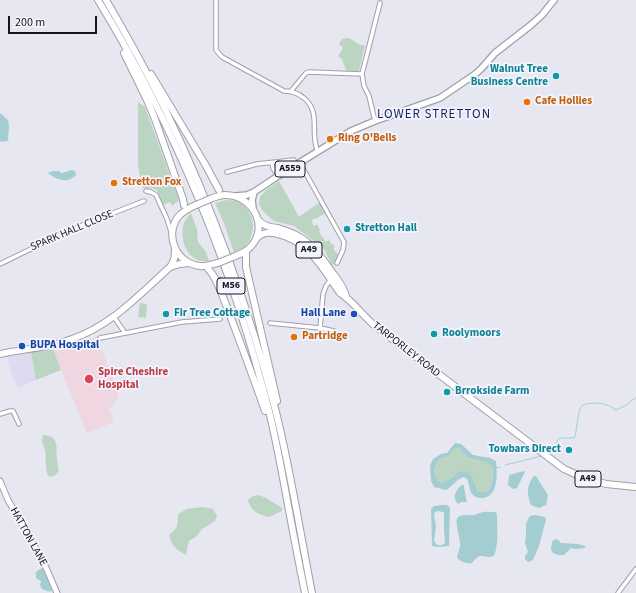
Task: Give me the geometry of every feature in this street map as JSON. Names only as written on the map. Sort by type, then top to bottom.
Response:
[{"type":"highway","name":"M56","points":[[98,0],[167,128],[189,177],[234,293],[263,388],[277,445],[305,593]]},
{"type":"highway","name":"M56","points":[[106,0],[156,91],[182,145],[222,241],[254,332],[284,443]]},
{"type":"highway","name":"M56","points":[[111,22],[120,45],[158,125],[183,199],[184,205],[181,214]]},
{"type":"highway","name":"M56","points":[[127,37],[139,52],[219,190],[225,195]]},
{"type":"highway","points":[[0,354],[68,341],[91,331],[114,317],[173,263],[175,248],[172,235],[173,227],[176,220],[188,208],[218,196],[225,195],[236,196],[244,200],[253,208],[257,218],[258,228],[256,239],[247,252],[205,268],[189,264],[180,264],[170,267]]},
{"type":"highway","name":"TARPORLEY ROAD","points":[[257,218],[264,225],[290,232],[307,242],[319,254],[333,273],[344,289],[346,296]]},
{"type":"highway","name":"TARPORLEY ROAD","points":[[256,239],[261,234],[268,232],[296,240],[310,252],[340,292],[346,296],[366,319],[564,469],[582,478],[606,484],[636,488]]},
{"type":"highway","points":[[175,248],[181,257],[189,264]]},
{"type":"highway","name":"M56","points":[[247,252],[246,267],[275,392],[312,593]]},
{"type":"highway","name":"M56","points":[[205,268],[214,276],[246,356],[277,445]]},
{"type":"main road","name":"A559","points":[[236,196],[247,195],[254,192],[297,161],[318,152],[348,133],[375,121],[440,98],[481,70],[496,52],[531,25],[542,15],[554,0]]},
{"type":"main road","points":[[253,208],[252,200],[254,192]]},
{"type":"main road","name":"HATTON LANE","points":[[0,481],[8,500],[44,563],[57,593]]},
{"type":"street","points":[[216,0],[216,50],[222,57],[234,64],[284,90],[300,95],[310,103],[314,116],[316,146],[318,152]]},
{"type":"street","points":[[375,121],[369,96],[364,86],[362,74],[380,3]]},
{"type":"street","points":[[291,91],[306,73],[309,72],[362,74]]},
{"type":"street","points":[[227,172],[257,164],[297,161],[344,242],[343,250],[337,264]]},
{"type":"street","points":[[272,163],[278,176]]},
{"type":"street","points":[[146,191],[156,195],[167,219],[172,235]]},
{"type":"street","name":"SPARK HALL CLOSE","points":[[0,264],[70,230],[144,201]]},
{"type":"street","points":[[167,219],[171,221],[176,220]]},
{"type":"street","points":[[320,328],[323,294],[333,273]]},
{"type":"street","points":[[114,317],[125,333]]},
{"type":"street","points":[[100,338],[182,322],[220,319]]},
{"type":"street","points":[[270,322],[334,331]]},
{"type":"street","points":[[0,414],[13,411],[19,424]]},
{"type":"street","points":[[618,593],[636,568]]},
{"type":"shaded area","points":[[349,38],[360,45],[365,45],[359,71],[347,73],[342,59],[338,56],[343,48],[339,44],[342,39]]},
{"type":"shaded area","points":[[138,102],[145,107],[179,200],[172,206],[170,202],[163,205],[157,190],[152,188],[143,188],[141,183],[138,164]]},
{"type":"shaded area","points":[[0,113],[8,120],[8,141],[1,142],[0,140]]},
{"type":"shaded area","points":[[71,170],[75,171],[76,175],[73,178],[66,180],[55,178],[48,173],[59,171],[61,173]]},
{"type":"shaded area","points":[[279,181],[299,217],[320,202],[326,213],[313,219],[312,222],[314,226],[317,224],[320,230],[319,232],[326,242],[329,240],[332,245],[334,244],[334,250],[339,255],[332,266],[324,249],[294,226],[274,221],[262,210],[259,204],[260,197],[266,190]]},
{"type":"shaded area","points":[[227,200],[242,204],[247,209],[253,226],[247,244],[234,253],[224,223],[215,203]]},
{"type":"shaded area","points":[[191,213],[197,229],[198,242],[206,252],[209,261],[202,261],[192,257],[184,243],[182,231],[183,226],[184,222]]},
{"type":"shaded area","points":[[140,303],[147,304],[146,318],[138,317]]},
{"type":"shaded area","name":"Spire Cheshire Hospital","points":[[97,337],[118,392],[118,398],[109,408],[114,422],[87,433],[53,349]]},
{"type":"shaded area","points":[[53,349],[61,370],[36,380],[31,352]]},
{"type":"shaded area","points":[[31,352],[36,380],[18,388],[11,374],[7,356]]},
{"type":"shaded area","points":[[43,435],[55,440],[57,447],[58,471],[56,475],[53,476],[49,476],[46,471],[45,452],[42,441]]},
{"type":"shaded area","points":[[455,443],[461,444],[473,455],[490,458],[496,461],[496,483],[492,493],[483,498],[475,497],[471,493],[468,481],[464,477],[446,490],[434,487],[431,481],[430,466],[433,459],[441,454],[447,453]],"holes":[[[456,448],[460,449],[467,457],[492,465],[493,472],[491,486],[487,492],[478,492],[472,476],[465,471],[457,473],[445,482],[441,483],[437,480],[434,470],[438,460],[449,456]]]},
{"type":"shaded area","points":[[456,448],[460,449],[467,457],[471,459],[492,464],[493,472],[491,486],[487,492],[478,492],[472,476],[454,474],[447,483],[441,483],[437,480],[434,470],[438,460],[449,456]]},
{"type":"shaded area","points":[[525,472],[517,488],[513,489],[508,485],[509,475]]},
{"type":"shaded area","points":[[534,476],[536,476],[548,495],[546,505],[539,508],[531,505],[529,498],[528,486]]},
{"type":"shaded area","points":[[462,485],[464,485],[467,502],[461,502],[458,504],[455,499],[455,495]]},
{"type":"shaded area","points":[[259,495],[282,508],[282,511],[269,517],[253,510],[248,500],[253,496]]},
{"type":"shaded area","points":[[447,505],[450,508],[449,546],[432,546],[431,509],[434,506]],"holes":[[[438,511],[444,512],[445,543],[442,545],[437,545],[434,541],[436,527],[434,514]]]},
{"type":"shaded area","points":[[202,507],[213,509],[217,516],[215,521],[202,529],[197,536],[189,541],[186,555],[175,547],[169,535],[177,526],[178,514],[187,509]]},
{"type":"shaded area","points":[[483,512],[496,512],[497,541],[494,556],[480,556],[472,563],[464,562],[457,558],[460,545],[457,527],[458,517],[462,515],[475,515]]},
{"type":"shaded area","points":[[535,515],[545,517],[546,520],[539,546],[533,560],[528,562],[525,559],[528,552],[525,543],[526,524],[530,516]]},
{"type":"shaded area","points":[[555,539],[559,540],[560,543],[578,544],[585,546],[585,548],[571,548],[564,555],[559,555],[553,553],[551,549],[552,542]]},
{"type":"shaded area","points":[[43,568],[52,590],[50,592],[42,589],[40,585],[41,581],[36,578],[36,572]]},
{"type":"waterway","points":[[548,454],[552,452],[560,438],[575,437],[579,411],[582,405],[598,403],[616,410],[625,406],[636,398]]},
{"type":"waterway","points":[[505,465],[542,456]]},
{"type":"waterway","points":[[496,468],[500,467]]},
{"type":"place","name":"Walnut Tree Business Centre","points":[[556,76]]},
{"type":"place","name":"Cafe Hollies","points":[[527,102]]},
{"type":"place","name":"Ring O'Bells","points":[[330,139]]},
{"type":"place","name":"Stretton Fox","points":[[114,183]]},
{"type":"place","name":"Stretton Hall","points":[[347,229]]},
{"type":"place","name":"Fir Tree Cottage","points":[[166,314]]},
{"type":"place","name":"Hall Lane","points":[[354,314]]},
{"type":"place","name":"Roolymoors","points":[[434,334]]},
{"type":"place","name":"Partridge","points":[[294,337]]},
{"type":"place","name":"BUPA Hospital","points":[[22,346]]},
{"type":"place","name":"Spire Cheshire Hospital","points":[[89,379]]},
{"type":"place","name":"Brrokside Farm","points":[[447,392]]},
{"type":"place","name":"Towbars Direct","points":[[569,450]]},
{"type":"district","name":"LOWER STRETTON","points":[[434,115]]}]
